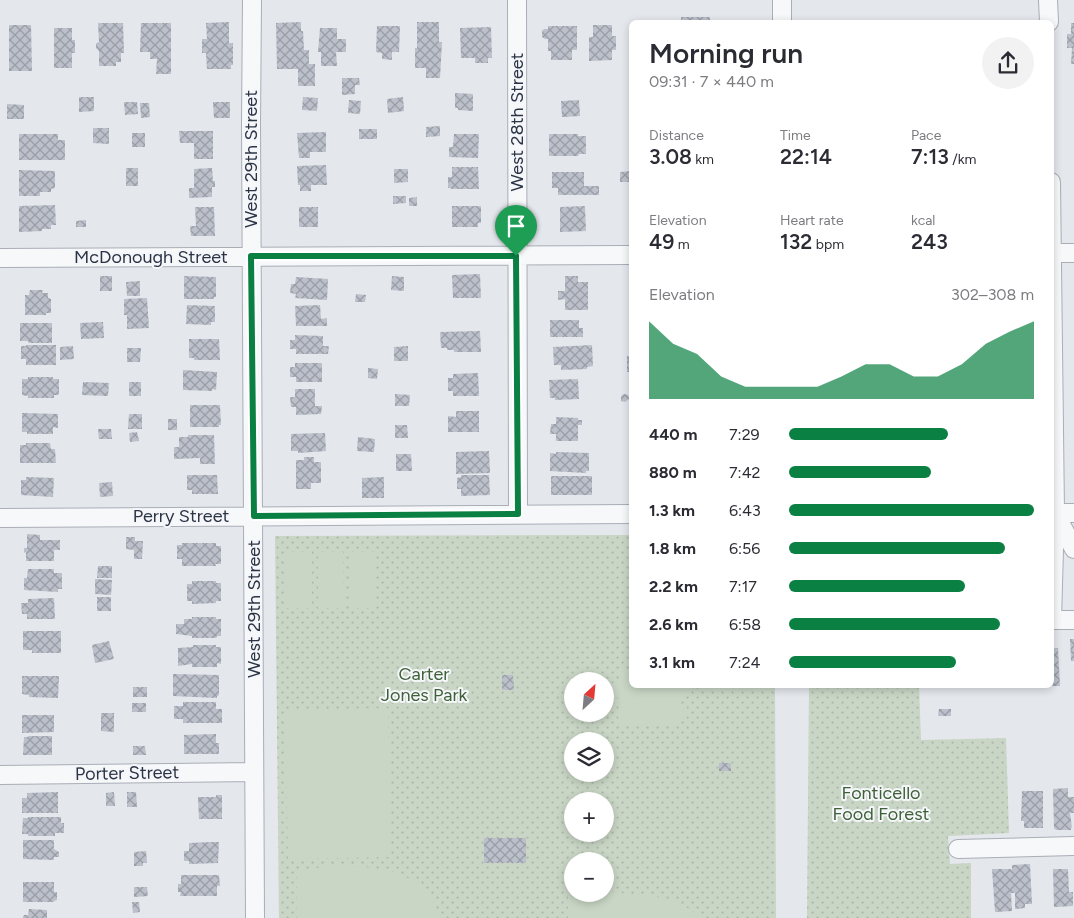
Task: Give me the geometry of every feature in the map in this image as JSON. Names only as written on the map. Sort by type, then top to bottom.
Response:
[{"type":"street","name":"West 29th Street","points":[[252,0],[251,256],[255,918]]},
{"type":"street","name":"West 28th Street","points":[[517,0],[518,514]]},
{"type":"street","points":[[782,0],[782,20]]},
{"type":"street","points":[[1048,0],[1049,20]]},
{"type":"street","points":[[1054,253],[1074,253]]},
{"type":"street","name":"McDonough Street","points":[[0,258],[629,255]]},
{"type":"street","points":[[1054,513],[1074,513]]},
{"type":"street","name":"Perry Street","points":[[0,518],[629,514]]},
{"type":"street","points":[[1054,515],[1074,549]]},
{"type":"street","points":[[1054,620],[1074,620]]},
{"type":"street","name":"Porter Street","points":[[0,774],[254,772]]},
{"type":"street","points":[[958,849],[1074,846]]},
{"type":"green space","name":"Carter Jones Park","points":[[629,535],[629,688],[775,688],[776,918],[279,918],[275,536]]},
{"type":"green space","points":[[286,552],[312,552],[312,608],[286,608]]},
{"type":"green space","points":[[318,552],[343,552],[344,608],[318,608]]},
{"type":"green space","points":[[349,552],[374,552],[375,608],[349,608]]},
{"type":"green space","points":[[620,671],[629,672],[629,688],[691,688],[691,696],[682,696],[681,706],[687,706],[687,718],[681,718],[680,725],[618,724],[619,698],[614,697],[614,683],[619,683]]},
{"type":"green space","points":[[707,688],[770,688],[771,691],[707,691]]},
{"type":"green space","name":"Fonticello Food Forest","points":[[809,688],[919,688],[921,740],[1006,738],[1009,833],[948,836],[950,864],[971,863],[971,918],[807,918]]},
{"type":"green space","points":[[388,708],[391,857],[288,859],[285,710]]},
{"type":"green space","points":[[333,866],[375,868],[412,880],[423,889],[433,902],[440,918],[297,918],[297,870]]},
{"type":"green space","points":[[614,892],[656,897],[680,903],[702,918],[568,918],[568,902],[614,902]]},
{"type":"building","points":[[681,17],[710,17],[710,20],[681,20]]},
{"type":"building","points":[[229,22],[229,43],[233,43],[233,65],[231,65],[231,69],[207,69],[206,53],[202,53],[202,39],[207,39],[206,23]]},
{"type":"building","points":[[301,22],[304,50],[309,50],[309,64],[315,64],[315,86],[298,86],[298,69],[277,69],[276,23]]},
{"type":"building","points":[[417,22],[439,22],[439,42],[442,42],[440,78],[426,78],[426,68],[415,68]]},
{"type":"building","points":[[98,23],[123,23],[124,53],[121,53],[121,62],[116,62],[116,66],[99,66],[99,51],[96,48],[96,44],[99,42]]},
{"type":"building","points":[[141,23],[171,23],[171,74],[156,74],[157,59],[150,59],[150,52],[140,52]]},
{"type":"building","points":[[1071,23],[1074,23],[1074,64],[1071,64],[1072,48],[1067,48],[1067,34],[1071,34]]},
{"type":"building","points":[[9,25],[31,25],[32,71],[9,71]]},
{"type":"building","points":[[593,25],[612,25],[612,36],[616,36],[616,50],[612,50],[612,60],[589,61],[589,37],[593,37]]},
{"type":"building","points":[[377,26],[400,26],[399,52],[392,52],[392,60],[382,59],[382,53],[376,52]]},
{"type":"building","points":[[548,26],[577,26],[577,50],[572,50],[572,60],[551,60],[551,51],[548,51],[548,39],[542,37],[542,31],[548,29]]},
{"type":"building","points":[[491,27],[492,58],[488,58],[488,63],[475,63],[475,58],[461,58],[460,28]]},
{"type":"building","points":[[54,28],[72,28],[72,40],[75,40],[75,53],[72,53],[72,68],[54,68]]},
{"type":"building","points":[[320,28],[337,28],[337,39],[346,39],[346,52],[336,52],[337,66],[321,66],[321,52],[318,52]]},
{"type":"building","points":[[342,78],[359,78],[360,85],[355,85],[355,94],[342,95]]},
{"type":"building","points":[[455,93],[473,94],[473,111],[455,108]]},
{"type":"building","points":[[79,97],[94,97],[94,111],[79,112]]},
{"type":"building","points":[[303,97],[318,98],[317,111],[302,110]]},
{"type":"building","points":[[403,97],[404,111],[388,113],[387,99]]},
{"type":"building","points":[[349,100],[361,101],[360,114],[348,113]]},
{"type":"building","points":[[579,100],[580,116],[562,117],[561,101]]},
{"type":"building","points":[[124,102],[137,102],[138,114],[125,115]]},
{"type":"building","points":[[213,102],[230,102],[230,118],[214,118]]},
{"type":"building","points":[[140,103],[149,103],[150,117],[141,118]]},
{"type":"building","points":[[7,104],[24,105],[24,119],[7,119]]},
{"type":"building","points":[[440,126],[440,136],[426,137],[426,127]]},
{"type":"building","points":[[93,128],[109,128],[109,144],[93,143]]},
{"type":"building","points":[[359,129],[377,129],[377,139],[359,139]]},
{"type":"building","points":[[179,131],[213,131],[213,159],[194,159],[194,143],[180,143]]},
{"type":"building","points":[[326,132],[326,152],[310,152],[310,158],[299,158],[297,133]]},
{"type":"building","points":[[132,133],[145,133],[145,147],[132,147]]},
{"type":"building","points":[[19,134],[58,134],[58,140],[65,140],[65,160],[19,160]]},
{"type":"building","points":[[454,134],[479,134],[478,158],[449,157],[449,147],[453,147]]},
{"type":"building","points":[[549,134],[578,134],[578,136],[586,136],[586,154],[579,154],[578,156],[549,156]]},
{"type":"building","points":[[326,165],[327,185],[311,185],[311,191],[300,191],[297,166]]},
{"type":"building","points":[[452,167],[478,167],[479,189],[448,188],[448,177],[452,177]]},
{"type":"building","points":[[126,168],[138,168],[138,186],[126,186]]},
{"type":"building","points":[[212,168],[215,187],[212,187],[212,197],[189,198],[189,188],[194,188],[194,169]]},
{"type":"building","points":[[394,169],[408,169],[408,182],[394,183]]},
{"type":"building","points":[[19,170],[55,171],[55,188],[51,189],[51,192],[40,192],[40,196],[19,196]]},
{"type":"building","points":[[629,171],[629,182],[620,182],[620,172]]},
{"type":"building","points":[[552,172],[584,172],[584,186],[599,186],[599,195],[558,195],[558,188],[552,188]]},
{"type":"building","points":[[393,196],[406,196],[406,203],[393,204]]},
{"type":"building","points":[[417,197],[417,206],[409,206],[409,198]]},
{"type":"building","points":[[55,205],[56,225],[51,225],[51,229],[19,232],[19,206]]},
{"type":"building","points":[[452,206],[481,206],[481,223],[478,223],[478,227],[452,227]]},
{"type":"building","points":[[585,206],[586,231],[560,232],[560,207]]},
{"type":"building","points":[[195,207],[214,207],[215,236],[191,236],[190,226],[196,226]]},
{"type":"building","points":[[299,207],[318,207],[318,227],[299,227]]},
{"type":"building","points":[[86,220],[86,227],[76,227],[76,221]]},
{"type":"building","points":[[480,274],[481,298],[453,298],[452,275]]},
{"type":"building","points":[[100,276],[112,276],[112,291],[100,291]]},
{"type":"building","points":[[184,276],[216,277],[216,297],[214,299],[184,299]]},
{"type":"building","points":[[392,276],[404,277],[404,291],[391,290]]},
{"type":"building","points":[[565,276],[578,276],[578,282],[588,282],[588,310],[565,310],[565,299],[558,300],[558,291],[565,291]]},
{"type":"building","points":[[296,277],[328,279],[327,300],[295,298],[296,294],[290,293],[291,284],[295,284]]},
{"type":"building","points":[[140,281],[140,296],[127,296],[126,282]]},
{"type":"building","points":[[30,290],[43,290],[42,293],[48,293],[48,298],[51,299],[51,313],[46,313],[46,315],[25,315],[25,295],[29,295]]},
{"type":"building","points":[[356,294],[366,295],[365,302],[355,302]]},
{"type":"building","points":[[147,298],[149,328],[127,329],[127,315],[124,315],[124,299]]},
{"type":"building","points":[[187,305],[215,306],[215,322],[211,322],[211,325],[186,324]]},
{"type":"building","points":[[320,305],[321,319],[327,318],[327,326],[296,326],[295,306]]},
{"type":"building","points":[[550,320],[579,320],[579,328],[583,328],[583,337],[550,337]]},
{"type":"building","points":[[103,322],[104,338],[81,339],[80,323]]},
{"type":"building","points":[[20,323],[52,323],[52,343],[20,341]]},
{"type":"building","points":[[480,331],[481,352],[454,352],[454,350],[441,348],[440,332]]},
{"type":"building","points":[[295,335],[323,336],[323,346],[329,346],[328,354],[296,354],[296,349],[290,349],[290,340],[295,340]]},
{"type":"building","points":[[189,339],[219,339],[220,360],[194,360],[194,358],[189,358]]},
{"type":"building","points":[[56,345],[56,365],[26,365],[26,359],[21,359],[21,346]]},
{"type":"building","points":[[592,345],[593,366],[587,367],[587,369],[561,370],[561,365],[554,365],[553,347]]},
{"type":"building","points":[[73,346],[74,359],[60,360],[60,347]]},
{"type":"building","points":[[408,346],[408,361],[394,361],[394,347]]},
{"type":"building","points":[[127,348],[141,348],[140,362],[127,362]]},
{"type":"building","points":[[627,356],[629,356],[629,372],[627,372]]},
{"type":"building","points":[[295,363],[322,363],[322,382],[296,382],[296,377],[290,377],[290,367],[295,367]]},
{"type":"building","points":[[368,368],[378,369],[377,379],[368,378]]},
{"type":"building","points":[[183,370],[217,372],[216,390],[183,390]]},
{"type":"building","points":[[478,373],[479,396],[453,396],[453,391],[448,391],[448,378],[453,378],[453,374]]},
{"type":"building","points":[[28,377],[53,377],[53,379],[59,379],[59,395],[54,395],[54,398],[28,398],[28,396],[22,395],[22,379],[28,379]]},
{"type":"building","points":[[578,379],[579,399],[555,400],[555,398],[550,398],[549,380]]},
{"type":"building","points":[[83,382],[109,383],[108,396],[82,395]]},
{"type":"building","points":[[129,382],[141,382],[141,396],[129,396]]},
{"type":"building","points":[[295,389],[315,389],[315,406],[322,406],[321,414],[296,415],[296,407],[291,407],[290,397],[295,397]]},
{"type":"building","points":[[395,394],[410,395],[409,406],[395,406]]},
{"type":"building","points":[[624,394],[628,395],[629,399],[625,402],[621,401],[621,396]]},
{"type":"building","points":[[190,405],[220,405],[221,425],[219,427],[190,427]]},
{"type":"building","points":[[456,411],[479,411],[479,432],[448,432],[448,416],[456,417]]},
{"type":"building","points":[[22,413],[58,414],[58,428],[53,427],[53,434],[27,434],[27,432],[22,432]]},
{"type":"building","points":[[129,414],[142,414],[142,429],[128,429]]},
{"type":"building","points":[[556,417],[578,418],[578,420],[582,420],[582,425],[578,425],[578,441],[556,441],[556,434],[550,434],[551,424],[556,424]]},
{"type":"building","points":[[168,419],[177,419],[177,430],[168,430]]},
{"type":"building","points":[[395,425],[407,425],[408,438],[395,438]]},
{"type":"building","points":[[98,429],[111,429],[112,439],[99,439]]},
{"type":"building","points":[[137,432],[139,441],[130,442],[129,433]]},
{"type":"building","points":[[325,433],[326,451],[298,453],[298,451],[291,451],[291,434]]},
{"type":"building","points":[[188,435],[214,435],[215,464],[200,464],[200,458],[174,459],[174,447],[179,447],[179,437],[188,437]]},
{"type":"building","points":[[358,437],[375,439],[374,452],[357,451]]},
{"type":"building","points":[[26,443],[50,443],[51,449],[55,449],[56,463],[20,463],[20,445],[26,445]]},
{"type":"building","points":[[489,451],[490,473],[456,474],[456,452]]},
{"type":"building","points":[[556,452],[589,453],[589,471],[586,471],[586,473],[550,471],[550,453],[556,454]]},
{"type":"building","points":[[396,454],[411,454],[412,471],[396,471]]},
{"type":"building","points":[[304,457],[314,457],[314,462],[321,462],[321,483],[311,483],[311,489],[296,489],[296,460],[304,460]]},
{"type":"building","points":[[187,475],[217,475],[218,494],[192,494],[192,490],[187,490]]},
{"type":"building","points":[[461,475],[489,475],[490,495],[461,496],[461,489],[457,489],[457,478],[461,477]]},
{"type":"building","points":[[551,476],[592,476],[592,495],[551,495]]},
{"type":"building","points":[[26,477],[54,478],[53,497],[21,495],[21,480],[26,480]]},
{"type":"building","points":[[384,477],[384,498],[362,498],[362,478]]},
{"type":"building","points":[[112,482],[113,496],[100,497],[99,483]]},
{"type":"building","points":[[27,534],[40,535],[40,540],[60,540],[60,550],[54,550],[54,561],[26,561],[24,548],[27,548]]},
{"type":"building","points":[[126,537],[135,537],[135,541],[143,541],[142,559],[134,559],[134,550],[126,549]]},
{"type":"building","points":[[182,543],[216,543],[216,546],[221,546],[221,564],[215,564],[216,566],[182,566],[182,559],[177,559],[177,545],[182,545]]},
{"type":"building","points":[[98,566],[112,566],[112,578],[97,578]]},
{"type":"building","points":[[28,569],[54,569],[54,573],[62,573],[62,589],[58,589],[58,592],[24,590],[24,578],[27,578]]},
{"type":"building","points":[[95,579],[112,580],[111,595],[95,594]]},
{"type":"building","points":[[192,581],[216,581],[216,583],[221,583],[221,601],[192,604],[192,601],[187,601],[187,584],[192,584]]},
{"type":"building","points":[[97,597],[111,597],[111,611],[97,611]]},
{"type":"building","points":[[54,598],[55,619],[27,619],[27,614],[22,614],[21,603],[28,603],[28,599]]},
{"type":"building","points":[[192,617],[216,617],[216,619],[221,619],[221,636],[216,638],[192,638],[192,636],[176,634],[176,624],[184,624],[184,619],[192,619]]},
{"type":"building","points":[[23,631],[61,631],[61,653],[32,653],[32,650],[23,650]]},
{"type":"building","points":[[1070,639],[1074,639],[1074,661],[1071,661]]},
{"type":"building","points":[[109,641],[114,659],[95,663],[92,645]]},
{"type":"building","points":[[193,645],[216,645],[216,647],[221,647],[221,664],[217,663],[217,667],[192,667],[192,664],[178,666],[178,648],[193,647]]},
{"type":"building","points":[[1054,648],[1058,648],[1060,686],[1054,686]]},
{"type":"building","points":[[173,674],[219,675],[219,695],[217,698],[173,696]]},
{"type":"building","points":[[502,675],[513,675],[514,690],[502,690]]},
{"type":"building","points":[[22,676],[59,676],[58,698],[29,697],[29,695],[22,694]]},
{"type":"building","points":[[133,687],[147,687],[147,697],[133,697]]},
{"type":"building","points":[[183,702],[216,702],[216,709],[222,709],[222,723],[183,723],[183,719],[174,719],[174,706],[183,706]]},
{"type":"building","points":[[132,703],[146,703],[146,712],[132,712]]},
{"type":"building","points":[[939,709],[951,709],[951,716],[938,716]]},
{"type":"building","points":[[101,713],[114,713],[114,732],[101,731]]},
{"type":"building","points":[[22,715],[54,715],[54,732],[22,733]]},
{"type":"building","points":[[216,734],[216,743],[219,743],[219,754],[184,754],[184,735]]},
{"type":"building","points":[[52,736],[52,755],[23,755],[24,737]]},
{"type":"building","points":[[133,746],[145,746],[146,755],[133,755]]},
{"type":"building","points":[[719,763],[731,763],[731,771],[719,771]]},
{"type":"building","points":[[1068,788],[1068,797],[1074,797],[1074,813],[1070,813],[1072,828],[1071,830],[1056,830],[1054,828],[1053,789]]},
{"type":"building","points":[[1022,791],[1043,791],[1043,828],[1024,828],[1024,821],[1021,821]]},
{"type":"building","points":[[58,792],[58,813],[22,813],[22,798],[27,798],[27,793]]},
{"type":"building","points":[[114,792],[115,806],[106,806],[106,793]]},
{"type":"building","points":[[127,792],[136,792],[137,807],[127,807]]},
{"type":"building","points":[[216,795],[222,795],[222,819],[199,819],[198,797],[216,797]]},
{"type":"building","points":[[61,817],[61,823],[64,823],[64,833],[55,833],[55,836],[28,836],[28,834],[22,834],[23,818]]},
{"type":"building","points":[[484,838],[526,838],[526,863],[484,863]]},
{"type":"building","points":[[23,840],[54,840],[54,849],[59,852],[59,857],[54,857],[54,860],[23,859]]},
{"type":"building","points":[[219,842],[218,863],[189,864],[189,861],[184,861],[184,851],[189,851],[189,843]]},
{"type":"building","points":[[146,851],[147,863],[143,863],[143,866],[134,866],[134,852]]},
{"type":"building","points":[[1030,864],[1032,904],[1025,904],[1025,908],[1015,909],[1015,893],[1011,893],[1012,911],[995,912],[992,869],[1012,870],[1012,865]]},
{"type":"building","points":[[1053,869],[1068,869],[1069,892],[1073,892],[1073,906],[1054,907]]},
{"type":"building","points":[[181,875],[219,875],[220,886],[217,886],[217,896],[180,896],[181,892],[178,892],[178,884],[181,884]]},
{"type":"building","points":[[23,882],[54,882],[54,892],[57,892],[57,900],[54,902],[23,902]]},
{"type":"building","points":[[134,887],[147,887],[148,896],[134,897]]},
{"type":"building","points":[[132,902],[139,902],[140,912],[133,913]]},
{"type":"building","points":[[29,909],[47,910],[47,918],[23,918],[24,915],[28,915]]},
{"type":"route","points":[[251,256],[516,256],[518,514],[254,516],[251,256]]}]
